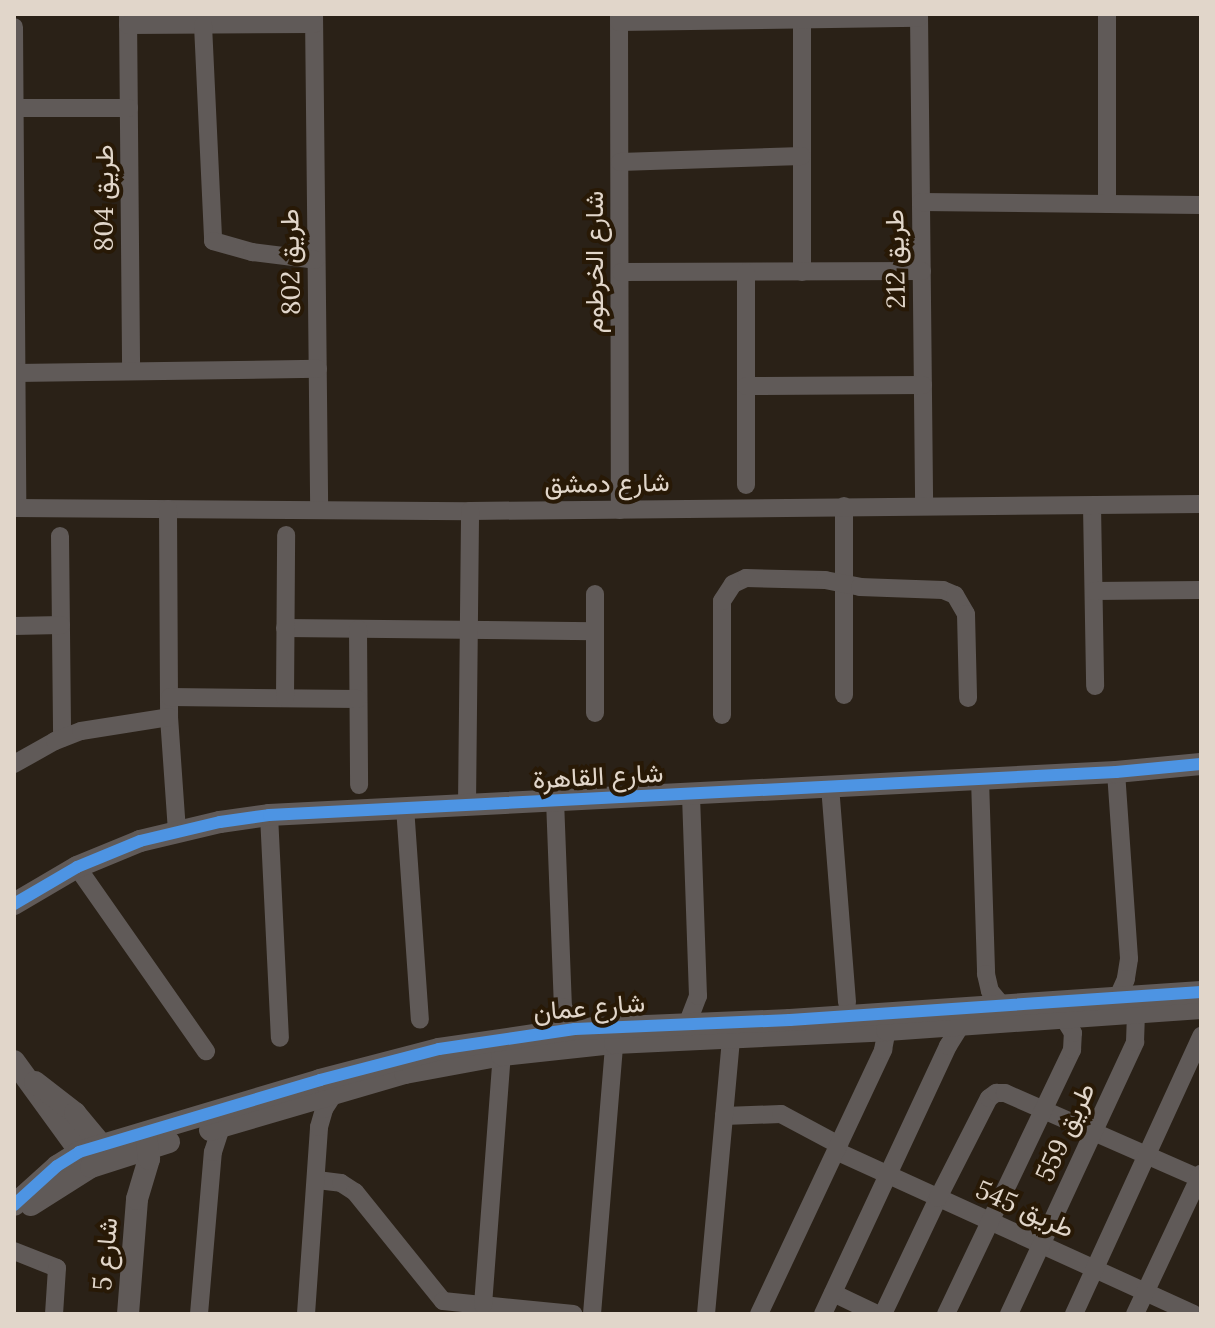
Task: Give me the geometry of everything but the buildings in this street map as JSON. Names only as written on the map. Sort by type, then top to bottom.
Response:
[{"type":"street","points":[[1107,14],[1107,204]]},
{"type":"street","points":[[619,18],[802,20],[919,16]]},
{"type":"street","name":"طريق 212","points":[[919,16],[924,504]]},
{"type":"street","name":"شارع الخرطوم","points":[[619,18],[620,510]]},
{"type":"street","name":"طريق 804","points":[[131,371],[128,20],[203,25],[314,19]]},
{"type":"street","name":"طريق 802","points":[[314,19],[319,510]]},
{"type":"street","points":[[802,20],[802,272]]},
{"type":"street","points":[[203,25],[213,241],[252,252],[316,260]]},
{"type":"street","points":[[14,27],[15,508]]},
{"type":"street","points":[[14,108],[129,108]]},
{"type":"street","points":[[620,162],[802,156]]},
{"type":"street","points":[[921,202],[1201,205]]},
{"type":"street","points":[[621,272],[922,271]]},
{"type":"street","points":[[746,272],[746,485]]},
{"type":"street","points":[[16,373],[318,369]]},
{"type":"street","points":[[746,386],[923,385]]},
{"type":"street","name":"شارع دمشق","points":[[15,508],[470,511],[924,504],[1201,504]]},
{"type":"street","points":[[844,506],[844,695]]},
{"type":"street","points":[[1092,506],[1095,686]]},
{"type":"street","points":[[168,509],[169,717],[177,831]]},
{"type":"street","points":[[467,805],[470,511]]},
{"type":"street","points":[[285,698],[286,535]]},
{"type":"street","points":[[60,536],[62,738]]},
{"type":"street","points":[[722,715],[722,601],[729,589],[746,578],[943,590],[960,599],[966,614],[968,698]]},
{"type":"street","points":[[1094,591],[1201,590]]},
{"type":"street","points":[[595,594],[595,713]]},
{"type":"street","points":[[14,626],[61,625]]},
{"type":"street","points":[[285,628],[595,631]]},
{"type":"street","points":[[358,629],[359,785]]},
{"type":"street","points":[[170,697],[358,699]]},
{"type":"street","points":[[14,764],[81,731],[169,717]]},
{"type":"street","name":"شارع القاهرة","points":[[14,904],[77,867],[130,845],[177,831],[269,815],[1116,772],[1201,764]]},
{"type":"street","points":[[1116,772],[1129,959],[1126,979],[1118,997]]},
{"type":"street","points":[[980,779],[986,974],[990,991],[1001,1004]]},
{"type":"street","points":[[830,786],[847,1002]]},
{"type":"street","points":[[688,1022],[698,996],[691,793]]},
{"type":"street","points":[[555,800],[563,1007],[575,1029]]},
{"type":"street","points":[[405,807],[420,1019]]},
{"type":"street","points":[[269,815],[280,1038]]},
{"type":"street","points":[[77,867],[206,1051]]},
{"type":"street","name":"شارع عمان","points":[[147,1140],[199,1133],[405,1073],[688,1022],[790,1020],[1201,992]]},
{"type":"street","name":"شارع عمان","points":[[14,1205],[57,1166],[85,1160],[402,1058],[504,1038],[575,1029],[615,1034],[731,1037],[887,1030],[1201,1008]]},
{"type":"street","name":"طريق 559","points":[[1009,1314],[1135,1042],[1136,1013]]},
{"type":"street","points":[[946,1314],[1044,1111],[1074,1041],[1070,1024],[1063,1017]]},
{"type":"street","points":[[823,1314],[948,1046],[961,1025]]},
{"type":"street","points":[[759,1314],[883,1050],[887,1030]]},
{"type":"street","points":[[592,1314],[615,1034]]},
{"type":"street","points":[[1074,1314],[1147,1155],[1194,1072],[1201,1036]]},
{"type":"street","points":[[706,1314],[731,1037]]},
{"type":"street","points":[[483,1305],[502,1055]]},
{"type":"street","points":[[14,1061],[30,1079],[75,1113],[114,1149]]},
{"type":"street","points":[[30,1079],[56,1124],[85,1160]]},
{"type":"street","points":[[306,1314],[319,1127],[324,1109],[335,1092]]},
{"type":"street","points":[[883,1314],[986,1102],[1000,1092],[1200,1177],[1135,1314]]},
{"type":"street","points":[[301,1103],[313,1113],[319,1127]]},
{"type":"street","name":"طريق 545","points":[[724,1116],[781,1114],[888,1175],[1194,1314]]},
{"type":"street","points":[[199,1314],[213,1152],[221,1127]]},
{"type":"street","points":[[199,1133],[213,1152]]},
{"type":"street","name":"شارع 5","points":[[128,1314],[137,1199],[147,1173],[147,1140]]},
{"type":"street","name":"شارع 5","points":[[114,1149],[137,1199]]},
{"type":"street","name":"شارع عمان","points":[[14,1218],[85,1160]]},
{"type":"street","points":[[317,1180],[333,1180],[355,1192],[442,1308],[483,1305],[573,1314]]},
{"type":"street","points":[[14,1251],[57,1268],[54,1314]]},
{"type":"street","points":[[833,1293],[877,1314]]},
{"type":"cycle path","points":[[14,904],[77,867],[140,841],[220,822],[269,815],[1116,772],[1201,764]]},
{"type":"cycle path","points":[[14,1205],[57,1166],[79,1152],[320,1080],[439,1049],[575,1029],[790,1020],[1201,992]]}]
